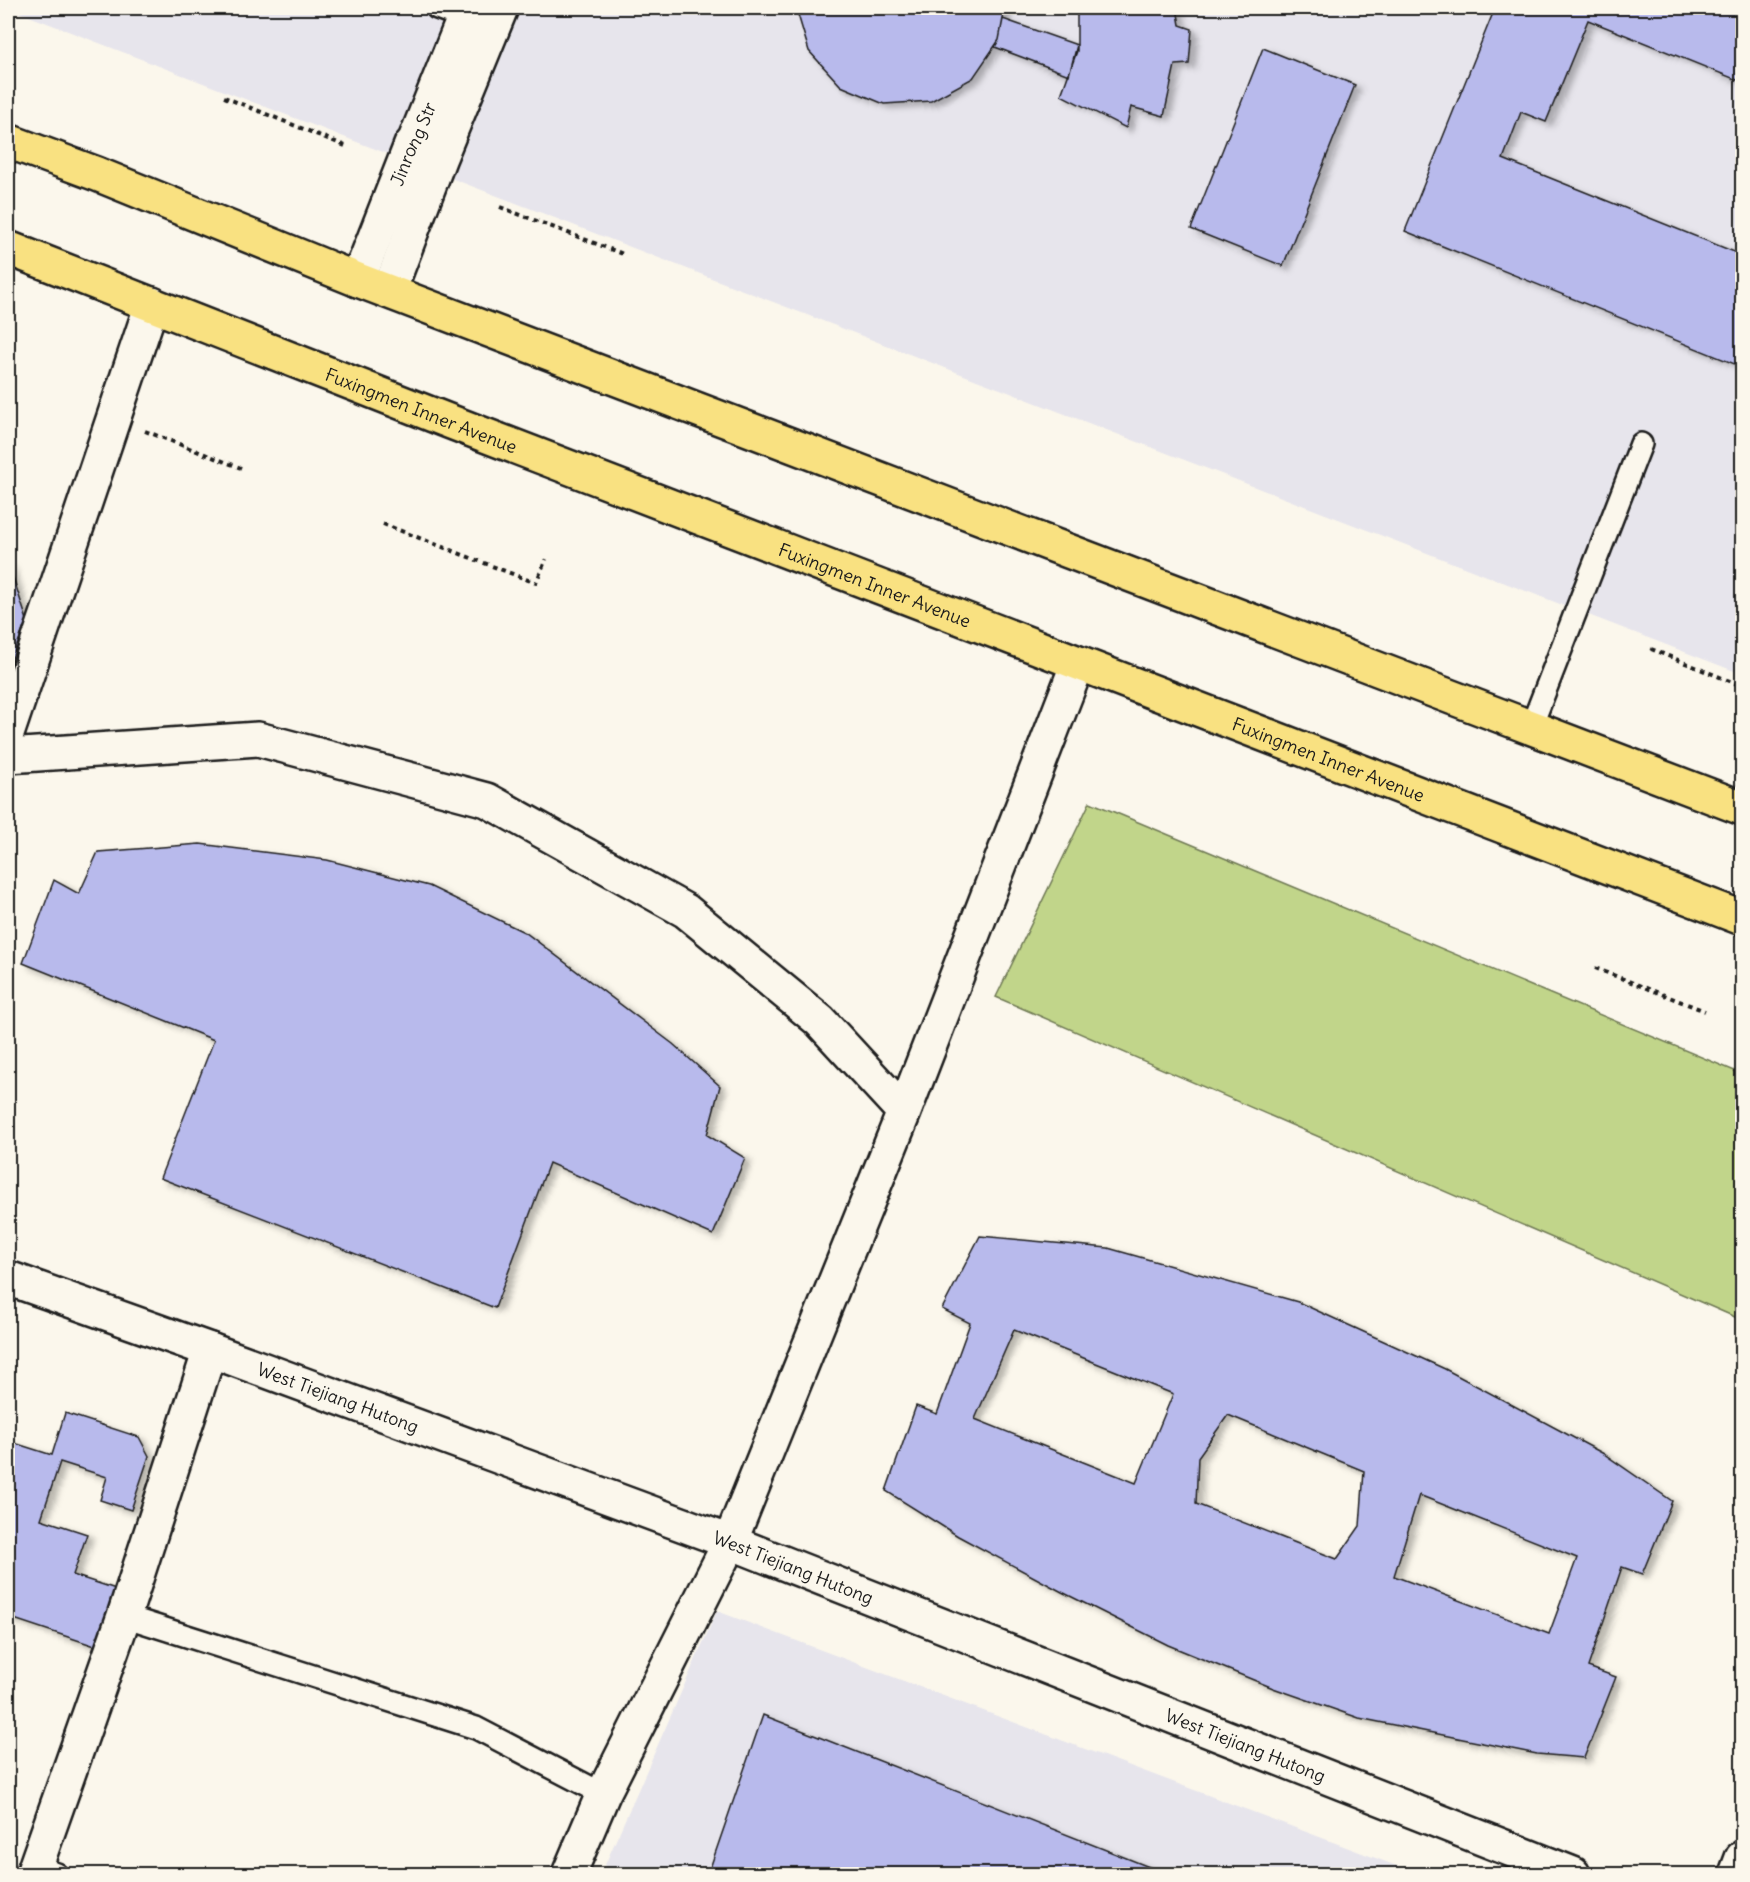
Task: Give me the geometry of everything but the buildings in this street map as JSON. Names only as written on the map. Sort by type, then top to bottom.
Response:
[{"type":"highway","points":[[8,141],[96,174],[358,280],[1743,808]]},
{"type":"highway","name":"Fuxingmen Inner Avenue","points":[[8,249],[462,426],[1743,918]]},
{"type":"street","points":[[389,291],[440,157],[501,8]]},
{"type":"street","name":"Jinrong Str","points":[[358,280],[411,145],[415,140],[456,11]]},
{"type":"street","points":[[8,731],[152,304]]},
{"type":"street","points":[[569,1875],[603,1794],[730,1542],[904,1112],[1078,663]]},
{"type":"street","points":[[8,756],[258,738],[488,800],[686,911],[820,1021],[904,1112]]},
{"type":"street","name":"West Tiejiang Hutong","points":[[8,1278],[730,1542],[1573,1875]]},
{"type":"street","points":[[42,1872],[210,1350]]},
{"type":"street","points":[[1736,1875],[1743,1858]]},
{"type":"lane","points":[[1531,727],[1641,444]]},
{"type":"lane","points":[[124,1616],[476,1728],[603,1794]]},
{"type":"path","points":[[224,97],[348,147]]},
{"type":"path","points":[[500,207],[623,254]]},
{"type":"path","points":[[146,423],[142,430],[241,468]]},
{"type":"path","points":[[383,524],[536,583],[546,559]]},
{"type":"path","points":[[1651,649],[1743,686]]},
{"type":"path","points":[[1595,968],[1705,1011]]},
{"type":"shaded area","points":[[8,8],[1742,8],[1742,674]]},
{"type":"shaded area","points":[[717,1611],[1418,1874],[601,1874]]},
{"type":"green space","points":[[1090,802],[1742,1074],[1742,1320],[996,997]]}]
